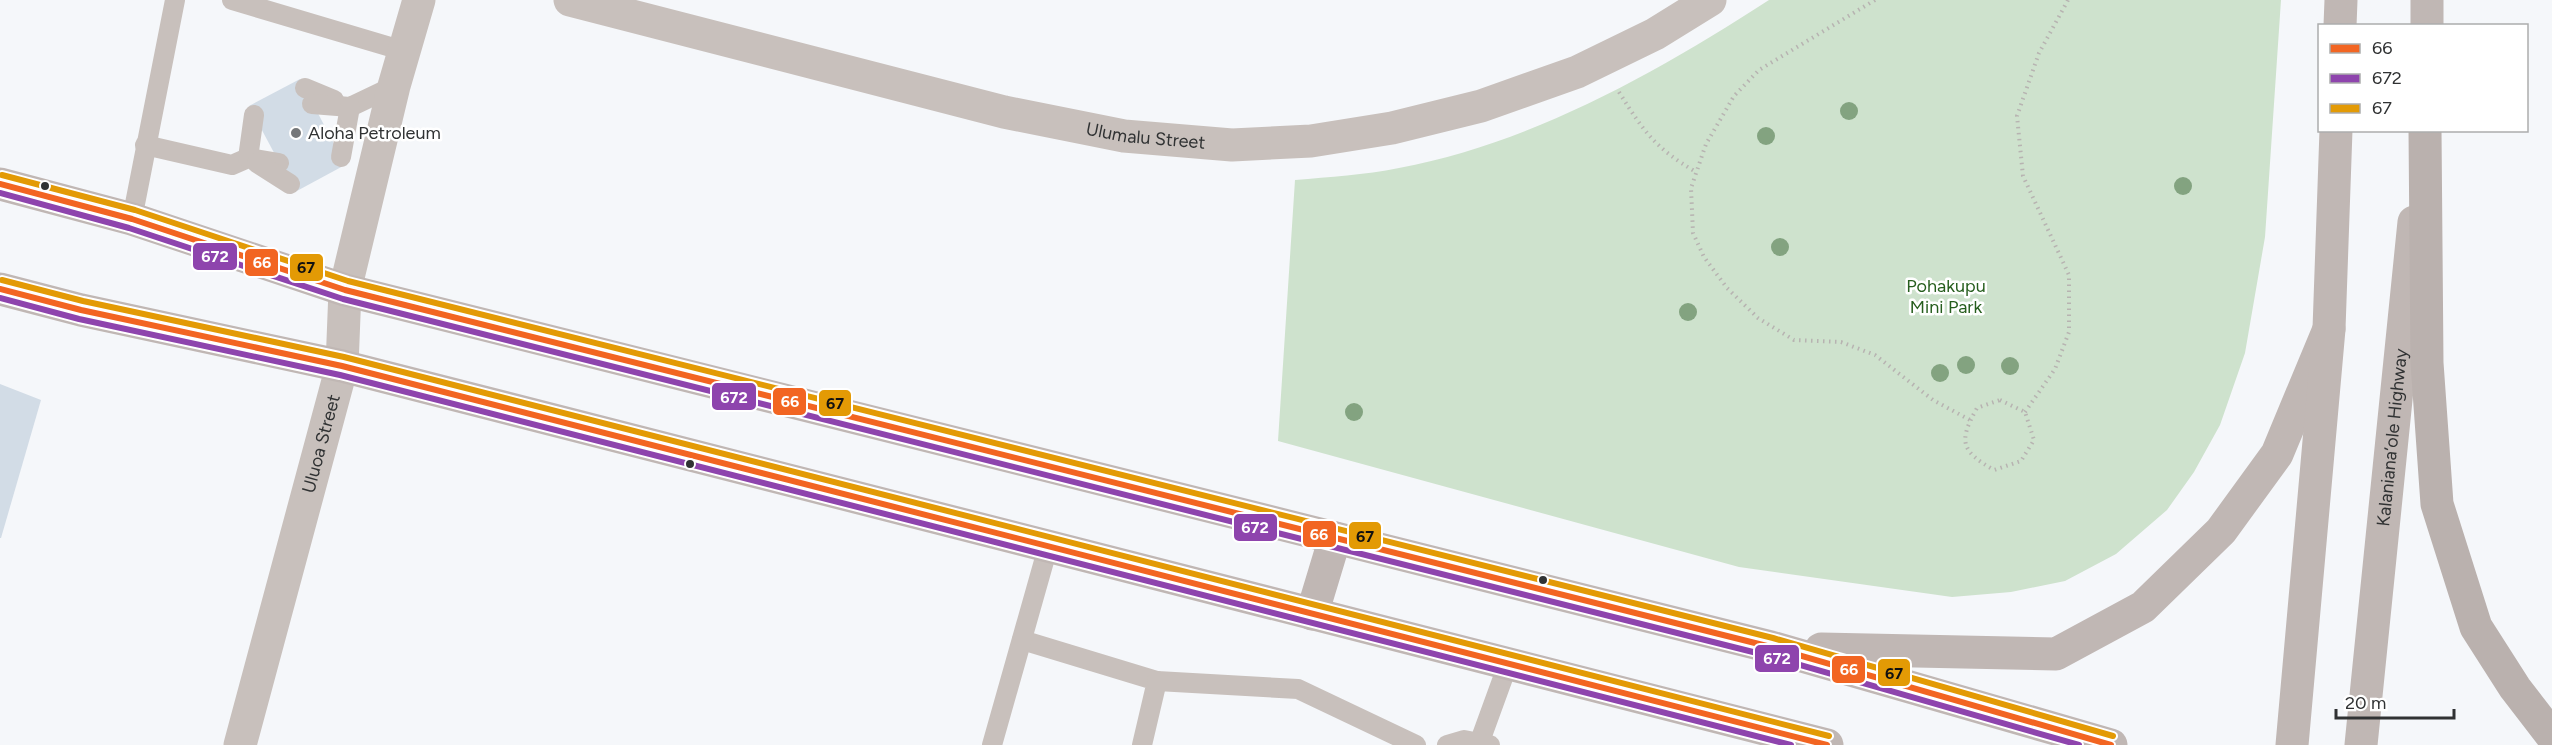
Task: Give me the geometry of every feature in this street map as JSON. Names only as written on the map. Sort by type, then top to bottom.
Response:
[{"type":"highway","points":[[2424,132],[2427,363],[2437,504],[2476,627],[2515,688],[2552,736]]},
{"type":"main road","points":[[2340,24],[2341,0]]},
{"type":"main road","points":[[2427,0],[2427,24]]},
{"type":"main road","points":[[2292,745],[2329,329],[2336,132]]},
{"type":"main road","name":"Kalaniana’ole Highway","points":[[2361,745],[2424,132]]},
{"type":"main road","points":[[0,184],[132,219],[345,290],[1771,647],[2111,745]]},
{"type":"main road","points":[[0,289],[81,310],[342,366],[1827,745]]},
{"type":"main road","points":[[1771,647],[2056,654],[2144,606],[2221,531],[2277,454],[2329,329]]},
{"type":"main road","points":[[1312,614],[1335,538]]},
{"type":"street","name":"Uluoa Street","points":[[240,745],[342,366],[345,290],[394,86],[419,0]]},
{"type":"street","name":"Ulumalu Street","points":[[570,0],[1004,112],[1124,135],[1232,145],[1311,141],[1392,128],[1481,106],[1577,72],[1655,34],[1710,0]]},
{"type":"lane","points":[[132,219],[175,0]]},
{"type":"lane","points":[[232,0],[404,51]]},
{"type":"lane","points":[[330,136],[350,106],[394,86]]},
{"type":"lane","points":[[308,96],[350,106]]},
{"type":"lane","points":[[341,157],[350,106]]},
{"type":"lane","points":[[248,158],[258,123]]},
{"type":"lane","points":[[145,145],[232,165],[248,158],[279,162]]},
{"type":"lane","points":[[248,158],[290,184]]},
{"type":"lane","points":[[992,745],[1048,547]]},
{"type":"lane","points":[[1022,640],[1157,681],[1298,689],[1416,745]]},
{"type":"lane","points":[[1448,745],[1464,740],[1485,743],[1508,664]]},
{"type":"lane","points":[[1142,745],[1157,681]]},
{"type":"path","points":[[1875,0],[1759,70],[1734,96],[1706,144],[1691,188],[1693,233],[1704,257],[1727,288],[1758,318],[1794,340],[1841,342],[1875,355],[1933,400],[1970,420]]},
{"type":"path","points":[[2025,412],[2055,369],[2069,332],[2069,275],[2023,176],[2017,116],[2038,53],[2068,0]]},
{"type":"path","points":[[1617,89],[1642,129],[1658,147],[1696,172]]},
{"type":"path","points":[[2000,400],[2025,412],[2034,440],[2021,461],[1994,470],[1972,457],[1965,446],[1965,431],[1977,408],[2000,400]]},
{"type":"green space","name":"Pohakupu Mini Park","points":[[1769,0],[2281,0],[2265,237],[2245,353],[2220,425],[2194,472],[2167,510],[2116,554],[2065,581],[2011,592],[1952,597],[1739,567],[1278,441],[1295,180],[1360,174],[1448,157],[1545,123],[1637,79]]},
{"type":"building","name":"Aloha Petroleum","points":[[300,79],[345,165],[295,192],[249,106]]},
{"type":"building","points":[[0,384],[41,400],[1,538],[0,538]]},
{"type":"transit line","name":"67","points":[[2,175],[135,210],[348,281],[1773,638],[2113,736]]},
{"type":"transit line","name":"66","points":[[0,184],[132,219],[345,290],[1771,647],[2111,745]]},
{"type":"transit line","name":"672","points":[[0,193],[129,228],[343,299],[1769,656],[2079,745]]},
{"type":"transit line","name":"67","points":[[2,280],[83,301],[344,357],[1829,736]]},
{"type":"transit line","name":"66","points":[[0,289],[81,310],[342,366],[1827,745]]},
{"type":"transit line","name":"672","points":[[0,298],[79,319],[340,375],[1791,745]]},
{"type":"place","name":"Aloha Petroleum","points":[[296,133]]}]
